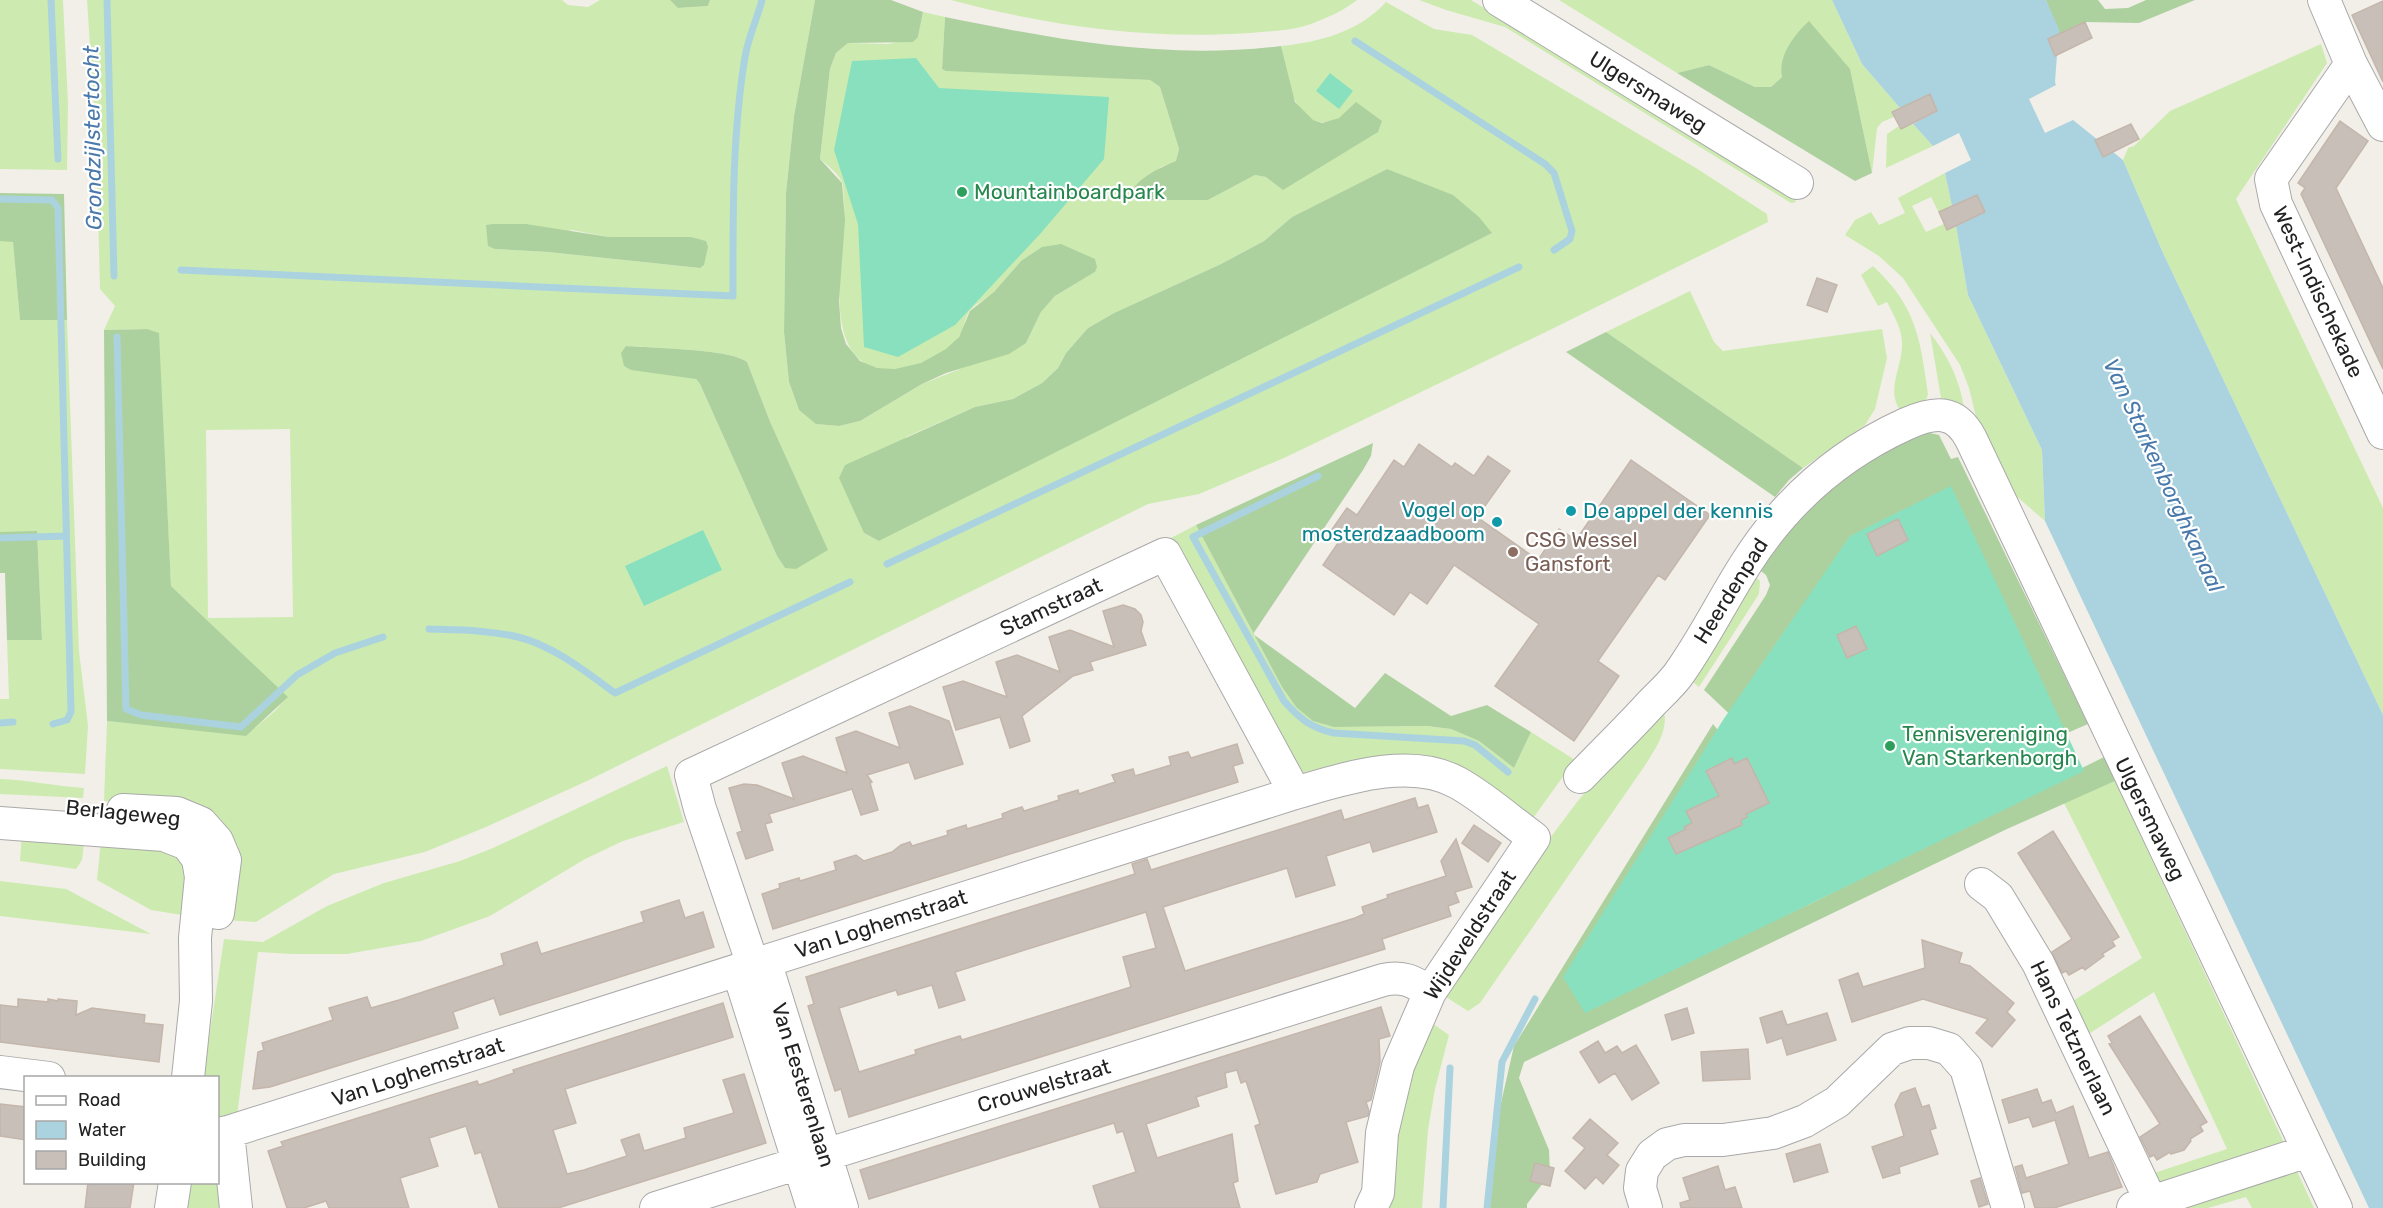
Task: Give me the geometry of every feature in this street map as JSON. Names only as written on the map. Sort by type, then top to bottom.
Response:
[{"type":"street","name":"Ulgersmaweg","points":[[1499,0],[1797,183]]},
{"type":"street","points":[[2324,0],[2351,64],[2383,125]]},
{"type":"street","name":"West-Indischekade","points":[[2351,64],[2271,179],[2276,204],[2383,433]]},
{"type":"street","name":"Heerdenpad","points":[[1580,777],[1676,677],[1766,534],[1810,486],[1871,441],[1927,415],[1949,416],[1966,429]]},
{"type":"street","name":"Ulgersmaweg","points":[[1966,429],[2336,1208]]},
{"type":"street","name":"Stamstraat","points":[[691,775],[1165,554],[1295,793]]},
{"type":"street","name":"Van Loghemstraat","points":[[223,1133],[1295,793],[1363,774],[1387,772],[1435,774],[1458,783],[1534,838]]},
{"type":"street","name":"Van Eesterenlaan","points":[[691,775],[812,1159],[842,1208]]},
{"type":"street","name":"Berlageweg","points":[[0,803],[177,813],[201,824],[217,841],[225,860],[213,942],[196,1001]]},
{"type":"street","name":"Berlageweg","points":[[0,823],[165,835],[187,844],[198,859],[201,877],[195,938],[196,1001],[188,1076]]},
{"type":"street","name":"Wijdeveldstraat","points":[[1371,1208],[1378,1193],[1382,1133],[1398,1066],[1430,992],[1534,838]]},
{"type":"street","name":"Hans Tetznerlaan","points":[[1981,884],[1998,897],[2038,963],[2146,1206]]},
{"type":"street","name":"Crouwelstraat","points":[[656,1208],[1383,980],[1400,977],[1430,992]]},
{"type":"street","points":[[1646,1208],[1640,1188],[1642,1171],[1652,1155],[1667,1144],[1684,1140],[1723,1140],[1773,1133],[1805,1121],[1837,1102],[1892,1049],[1910,1043],[1929,1043],[1949,1049],[1966,1068],[2008,1208]]},
{"type":"street","points":[[0,1072],[39,1076]]},
{"type":"street","points":[[223,1133],[236,1208]]},
{"type":"street","points":[[2146,1206],[2308,1150]]},
{"type":"street","name":"Van Eesterenlaan","points":[[812,1159],[813,1208]]},
{"type":"street","points":[[171,1208],[175,1184]]},
{"type":"green space","points":[[0,0],[63,0],[68,104],[67,170],[0,169]]},
{"type":"green space","points":[[87,0],[562,0],[568,5],[588,7],[600,0],[670,0],[679,8],[708,6],[710,0],[815,0],[794,116],[786,193],[784,332],[789,382],[799,410],[817,424],[839,426],[860,421],[922,384],[1026,343],[1041,312],[1055,296],[1095,272],[1021,261],[994,292],[971,309],[960,335],[951,346],[932,359],[909,367],[886,370],[876,368],[858,358],[847,341],[841,320],[839,295],[844,220],[843,186],[838,175],[820,159],[830,69],[836,53],[848,43],[888,44],[918,37],[923,12],[945,17],[942,69],[1150,80],[1160,87],[1179,149],[1176,162],[1161,167],[1129,200],[1208,200],[1255,175],[1266,177],[1339,118],[1320,122],[1310,119],[1302,112],[1288,79],[1281,46],[1310,42],[1338,34],[1364,21],[1386,2],[1434,29],[1472,35],[1696,168],[1767,214],[1768,222],[1284,458],[1199,494],[1148,504],[587,781],[425,852],[334,874],[256,922],[224,920],[163,803],[104,801],[107,721],[246,735],[275,711],[287,697],[171,586],[165,470],[147,329],[104,330],[115,306],[100,289],[96,136]],"holes":[[[1387,169],[1491,233],[879,541],[864,533],[906,437],[975,407],[1013,399],[1042,383],[1058,368],[1066,353],[1088,328],[1114,313],[1221,264],[1264,241],[1292,217]],[[572,230],[609,237],[691,237],[700,268],[548,252],[495,249]],[[626,346],[725,354],[747,362],[771,424],[785,568],[777,556],[696,379]],[[290,429],[293,617],[208,618],[206,430]]]},
{"type":"green space","points":[[670,0],[710,0],[708,6],[678,8]]},
{"type":"green space","points":[[815,0],[891,0],[923,12],[918,37],[913,42],[848,43],[836,53],[830,69],[820,159],[842,183],[845,220],[839,301],[841,328],[846,344],[860,361],[877,368],[895,369],[921,363],[946,349],[959,337],[970,311],[994,292],[1021,261],[1042,247],[1061,244],[1095,259],[1097,267],[1095,272],[1055,296],[1041,312],[1026,343],[1009,354],[946,373],[922,384],[860,421],[839,426],[816,424],[799,410],[789,382],[784,332],[786,193],[794,116]]},
{"type":"green space","points":[[951,0],[1357,0],[1334,14],[1301,27],[1213,35],[1099,29],[1024,17]]},
{"type":"green space","points":[[1419,0],[1471,0],[1794,198],[1796,202],[1791,203],[1505,27]]},
{"type":"green space","points":[[1559,0],[1832,0],[1862,64],[1900,108],[1893,112],[1894,117],[1882,122],[1877,128],[1872,173],[1850,70],[1782,77],[1771,87],[1755,87],[1709,65],[1677,73]]},
{"type":"green space","points":[[2046,0],[2098,0],[2105,9],[2128,8],[2146,0],[2195,0],[2139,23],[2085,22],[2059,34]]},
{"type":"green space","points":[[945,17],[1071,40],[1153,49],[1238,50],[1281,46],[1295,102],[1313,120],[1322,123],[1339,118],[1356,102],[1382,121],[1378,132],[1283,190],[1266,177],[1255,175],[1208,200],[1128,200],[1135,186],[1141,181],[1154,171],[1176,161],[1179,149],[1160,87],[1150,80],[946,71],[942,69]]},
{"type":"green space","points":[[1809,21],[1850,69],[1872,173],[1855,181],[1677,73],[1709,65],[1755,87],[1771,87],[1782,77],[1782,61],[1788,46]]},
{"type":"green space","points":[[2321,44],[2327,63],[2236,199],[2383,508],[2383,715],[2163,253],[2123,160],[2128,148],[2134,146],[2170,111]]},
{"type":"green space","name":"Mountainboardpark","points":[[916,58],[939,88],[1109,97],[1104,159],[1041,233],[955,325],[898,357],[864,347],[858,224],[834,150],[852,61]]},
{"type":"green space","points":[[1330,73],[1353,91],[1339,109],[1316,91]]},
{"type":"green space","points":[[1913,124],[1933,146],[1886,168],[1887,134],[1899,126],[1901,129]]},
{"type":"green space","points":[[1387,169],[1453,195],[1479,217],[1492,233],[879,541],[864,533],[839,478],[845,465],[975,407],[1013,399],[1042,383],[1058,368],[1066,353],[1088,328],[1114,313],[1221,264],[1264,241],[1292,217]]},
{"type":"green space","points":[[1945,173],[1952,206],[1939,213],[1931,197],[1912,206],[1926,232],[1944,224],[1947,230],[1956,226],[1968,295],[2042,450],[2045,521],[2007,488],[1976,417],[1969,388],[1960,365],[1903,278],[1879,256],[1845,235],[1855,220],[1871,212],[1879,225],[1905,213],[1898,198]]},
{"type":"green space","points":[[0,193],[64,194],[67,320],[20,320],[13,242],[0,241]]},
{"type":"green space","points":[[526,224],[609,237],[691,237],[706,241],[708,247],[704,265],[700,268],[548,252],[495,249],[488,246],[486,225]]},
{"type":"green space","points":[[0,241],[13,241],[20,319],[67,320],[79,651],[88,726],[85,774],[0,769],[0,699],[9,699],[7,640],[42,639],[37,532],[0,532]]},
{"type":"green space","points":[[1873,266],[1899,295],[1907,309],[1914,324],[1922,356],[1927,398],[1919,407],[1902,413],[1897,405],[1894,389],[1901,355],[1901,334],[1887,302],[1878,306],[1861,275]]},
{"type":"green space","points":[[1690,291],[1714,342],[1723,351],[1882,329],[1887,358],[1875,409],[1865,425],[1803,468],[1606,332]]},
{"type":"green space","points":[[147,329],[159,333],[171,586],[288,697],[246,736],[107,721],[104,330]]},
{"type":"green space","points":[[1606,332],[1803,468],[1775,497],[1566,352]]},
{"type":"green space","points":[[1930,333],[1952,368],[1964,407],[1941,398]]},
{"type":"green space","points":[[626,346],[725,354],[747,362],[771,424],[828,550],[796,569],[785,568],[777,556],[700,384],[696,379],[631,370],[624,366],[621,353]]},
{"type":"green space","points":[[1925,432],[1939,435],[1951,459],[1958,457],[2088,724],[2065,734],[1739,723],[1704,690],[1766,595],[1770,585],[1766,575],[1756,567],[1770,546],[1849,468]]},
{"type":"green space","points":[[1373,443],[1371,456],[1363,470],[1253,633],[1196,525]]},
{"type":"green space","name":"Tennisvereniging Van Starkenborgh","points":[[1951,486],[2084,771],[1585,1013],[1563,977],[1723,720],[1850,536]]},
{"type":"green space","points":[[1196,525],[1282,687],[1296,707],[1334,727],[1427,726],[1451,729],[1479,741],[1514,768],[1531,732],[1575,760],[1531,821],[1421,757],[1376,757],[1302,773],[1167,540]]},
{"type":"green space","points":[[703,530],[722,570],[644,606],[625,566]]},
{"type":"green space","points":[[37,531],[42,640],[7,640],[5,573],[0,573],[0,532]]},
{"type":"green space","points":[[1753,574],[1760,581],[1759,594],[1699,687],[1688,678]]},
{"type":"green space","points":[[1254,635],[1355,708],[1385,673],[1451,716],[1487,705],[1531,732],[1514,768],[1479,741],[1451,729],[1427,726],[1334,727],[1313,721],[1296,707],[1282,687]]},
{"type":"green space","points":[[1662,706],[1664,729],[1650,757],[1480,1003],[1468,1011],[1441,994],[1478,934],[1577,802],[1645,721]]},
{"type":"green space","points":[[1713,724],[1726,740],[1695,957],[1814,902],[2104,757],[2115,781],[2007,829],[1524,1062],[1519,1078],[1549,1150],[1550,1174],[1527,1204],[1527,1208],[1488,1208],[1493,1138],[1514,1046]]},
{"type":"green space","points":[[667,766],[684,822],[623,841],[585,859],[490,916],[421,941],[347,954],[258,952],[237,1116],[219,1122],[219,1076],[203,1076],[224,939],[263,942],[327,906],[384,883],[460,861],[493,848]]},
{"type":"green space","points":[[0,779],[84,788],[83,798],[0,794]]},
{"type":"green space","points":[[2115,781],[2285,1145],[2151,1190],[2145,1176],[2227,1149],[2154,992],[2084,1037],[2068,1004],[2142,958],[2064,803]]},
{"type":"green space","points":[[22,832],[85,836],[82,860],[76,869],[20,861]]},
{"type":"green space","points":[[101,840],[172,850],[188,869],[188,916],[151,910],[97,880]]},
{"type":"green space","points":[[0,881],[66,889],[151,934],[0,916]]},
{"type":"green space","points":[[1429,1021],[1449,1035],[1435,1089],[1428,1130],[1422,1208],[1386,1208],[1392,1124]]},
{"type":"green space","points":[[2295,1167],[2314,1208],[2252,1208],[2246,1197],[2208,1208],[2169,1208]]},
{"type":"green space","points":[[190,1184],[218,1184],[223,1208],[187,1208]]},
{"type":"water","name":"Van Starkenborghkanaal","points":[[1832,0],[2046,0],[2059,29],[2059,34],[2048,39],[2057,55],[2056,85],[2029,99],[2045,133],[2073,120],[2123,160],[2163,253],[2383,715],[2383,1208],[2369,1208],[2045,521],[2042,450],[1968,295],[1956,226],[1985,212],[1952,206],[1945,173],[1971,160],[1959,133],[1933,146],[1913,124],[1937,111],[1930,94],[1900,108],[1862,64]]},
{"type":"building","points":[[2383,1],[2383,82],[2352,15]]},
{"type":"building","points":[[2085,22],[2092,38],[2055,56],[2048,39]]},
{"type":"building","points":[[1930,94],[1937,111],[1901,129],[1892,112]]},
{"type":"building","points":[[2340,121],[2368,141],[2336,188],[2383,288],[2383,369],[2301,194],[2305,188],[2298,183]]},
{"type":"building","points":[[2131,124],[2139,139],[2103,157],[2095,140]]},
{"type":"building","points":[[1977,195],[1985,212],[1947,230],[1939,212]]},
{"type":"building","points":[[1817,278],[1837,285],[1827,312],[1807,305]]},
{"type":"building","points":[[1419,444],[1452,467],[1455,463],[1474,476],[1488,456],[1510,471],[1477,517],[1538,560],[1559,529],[1576,540],[1631,460],[1710,515],[1665,580],[1658,575],[1598,661],[1619,676],[1574,741],[1495,686],[1539,624],[1454,565],[1427,604],[1410,592],[1394,615],[1323,565],[1338,543],[1328,535],[1347,508],[1357,515],[1394,460],[1404,467]]},
{"type":"building","points":[[1898,519],[1908,540],[1877,556],[1867,534]]},
{"type":"building","points":[[1123,605],[1135,609],[1141,615],[1143,622],[1141,631],[1146,645],[1090,662],[1093,670],[1073,676],[1022,716],[1030,741],[1010,748],[1000,717],[956,730],[943,687],[963,681],[1007,697],[996,662],[1017,655],[1060,672],[1049,637],[1070,630],[1114,647],[1103,611]]},
{"type":"building","points":[[1856,626],[1867,649],[1847,658],[1837,635]]},
{"type":"building","points":[[910,706],[949,721],[963,764],[915,779],[909,762],[867,775],[872,782],[870,783],[878,810],[861,815],[852,789],[769,814],[772,822],[765,824],[773,850],[746,859],[737,833],[742,831],[729,788],[744,784],[757,785],[794,799],[782,763],[803,756],[847,773],[836,738],[856,731],[900,748],[889,713]]},
{"type":"building","points":[[1237,744],[1243,763],[1233,766],[1238,782],[773,929],[762,894],[780,888],[779,884],[799,878],[800,881],[836,870],[834,862],[856,855],[864,861],[892,852],[910,842],[912,846],[948,835],[947,831],[966,825],[967,829],[1003,818],[1002,814],[1012,810],[1022,807],[1024,811],[1059,800],[1058,796],[1078,790],[1079,794],[1115,782],[1112,775],[1133,769],[1135,776],[1171,765],[1169,757],[1188,752],[1191,758]]},
{"type":"building","points":[[1732,758],[1734,764],[1747,758],[1769,803],[1746,814],[1747,817],[1741,820],[1742,825],[1676,854],[1668,838],[1686,829],[1684,827],[1692,823],[1686,811],[1719,796],[1706,771]]},
{"type":"building","points":[[1415,798],[1418,808],[1428,805],[1437,832],[1373,852],[1370,842],[1326,856],[1335,885],[1296,897],[1287,868],[1163,907],[1185,971],[1355,918],[1364,914],[1362,907],[1388,898],[1387,895],[1446,876],[1441,861],[1456,839],[1472,887],[1455,892],[1459,902],[1448,906],[1451,916],[1382,939],[1385,949],[849,1117],[841,1089],[835,1091],[808,1006],[814,1004],[806,977],[1135,874],[1132,864],[1147,859],[1151,870],[1341,810],[1344,820]],"holes":[[[1146,912],[1156,948],[1123,957],[1131,987],[962,1040],[960,1036],[915,1050],[916,1054],[859,1072],[839,1008],[896,990],[898,995],[932,985],[939,1008],[965,1000],[955,972]]]},
{"type":"building","points":[[1474,825],[1501,843],[1488,862],[1462,843]]},
{"type":"building","points":[[2053,831],[2119,937],[2112,941],[2115,946],[2102,954],[2104,956],[2085,970],[2083,967],[2069,975],[2066,971],[2062,973],[2052,952],[2072,939],[2018,853]]},
{"type":"building","points":[[679,900],[685,918],[703,912],[714,947],[500,1015],[494,998],[453,1012],[458,1028],[270,1087],[253,1089],[258,1052],[264,1050],[262,1043],[333,1020],[329,1008],[367,997],[371,1008],[399,1000],[504,965],[501,954],[537,942],[541,954],[644,922],[641,912]]},
{"type":"building","points":[[1922,940],[1962,953],[1959,963],[1970,966],[2014,1003],[2007,1012],[2015,1020],[1992,1047],[1976,1033],[1988,1019],[1923,999],[1852,1022],[1839,980],[1858,973],[1863,987],[1925,968]]},
{"type":"building","points":[[18,999],[48,1002],[48,999],[77,1001],[76,1015],[92,1008],[145,1015],[144,1023],[163,1025],[159,1062],[0,1042],[0,1005],[18,1007]]},
{"type":"building","points":[[723,1003],[733,1037],[565,1089],[576,1123],[553,1130],[567,1174],[584,1170],[627,1156],[621,1140],[639,1134],[644,1151],[686,1138],[684,1128],[734,1113],[723,1080],[744,1074],[766,1143],[558,1208],[499,1208],[481,1152],[475,1154],[466,1126],[429,1138],[438,1166],[400,1178],[409,1208],[329,1208],[326,1201],[304,1208],[287,1208],[268,1151],[283,1146],[281,1142],[477,1081],[479,1085],[514,1073],[513,1070]]},
{"type":"building","points":[[1381,1007],[1390,1036],[1379,1039],[1380,1062],[1371,1100],[1366,1102],[1368,1116],[1346,1122],[1358,1162],[1320,1174],[1317,1182],[1276,1194],[1255,1126],[1260,1124],[1246,1081],[1241,1083],[1237,1070],[1225,1073],[1227,1087],[1196,1097],[1199,1106],[1146,1124],[1157,1158],[1232,1134],[1238,1181],[1233,1183],[1240,1208],[1100,1208],[1093,1186],[1136,1172],[1123,1131],[1117,1133],[1114,1123],[869,1199],[860,1170]]},
{"type":"building","points":[[1687,1008],[1694,1033],[1672,1040],[1665,1015]]},
{"type":"building","points":[[1782,1011],[1787,1025],[1827,1013],[1836,1040],[1787,1055],[1782,1038],[1767,1043],[1760,1018]]},
{"type":"building","points":[[2140,1016],[2207,1122],[2200,1126],[2203,1131],[2190,1139],[2191,1141],[2184,1150],[2171,1154],[2170,1152],[2157,1160],[2154,1155],[2150,1157],[2140,1137],[2160,1124],[2109,1044],[2112,1043],[2108,1036]]},
{"type":"building","points":[[1598,1041],[1605,1053],[1617,1046],[1622,1053],[1636,1045],[1659,1083],[1632,1100],[1615,1073],[1599,1083],[1580,1052]]},
{"type":"building","points":[[1748,1049],[1750,1079],[1703,1081],[1701,1052]]},
{"type":"building","points":[[1915,1088],[1922,1107],[1929,1105],[1936,1128],[1930,1130],[1938,1154],[1899,1167],[1900,1173],[1883,1178],[1872,1147],[1904,1136],[1895,1105],[1901,1093]]},
{"type":"building","points":[[2037,1089],[2042,1103],[2051,1100],[2056,1113],[2073,1106],[2089,1158],[2108,1152],[2122,1187],[2054,1208],[2035,1208],[2030,1191],[2022,1193],[2015,1167],[2022,1165],[2026,1178],[2069,1164],[2055,1120],[2033,1127],[2029,1117],[2009,1123],[2002,1100]]},
{"type":"building","points":[[0,1104],[24,1107],[24,1140],[0,1136]]},
{"type":"building","points":[[1590,1119],[1618,1143],[1607,1155],[1619,1165],[1603,1184],[1596,1177],[1585,1189],[1565,1171],[1585,1148],[1573,1138]]},
{"type":"building","points":[[1820,1144],[1828,1172],[1794,1182],[1786,1154]]},
{"type":"building","points":[[1535,1163],[1554,1168],[1550,1186],[1530,1181]]},
{"type":"building","points":[[1718,1166],[1725,1190],[1735,1187],[1742,1208],[1681,1208],[1680,1203],[1690,1200],[1683,1178]]},
{"type":"building","points":[[1980,1178],[1988,1204],[1979,1207],[1971,1181]]},
{"type":"building","points":[[88,1184],[134,1184],[130,1208],[85,1208]]},
{"type":"waterway","points":[[51,0],[58,159]]},
{"type":"waterway","name":"Grondzijlstertocht","points":[[107,0],[114,276]]},
{"type":"waterway","points":[[181,270],[733,296],[734,176],[738,117],[746,50],[762,0]]},
{"type":"waterway","points":[[1355,41],[1545,164],[1554,173],[1572,231],[1570,239],[1554,250]]},
{"type":"waterway","points":[[0,199],[52,200],[58,208],[71,712],[67,720],[53,724]]},
{"type":"waterway","points":[[887,564],[1519,267]]},
{"type":"waterway","points":[[117,337],[126,709],[141,715],[241,727],[297,675],[335,653],[383,637]]},
{"type":"waterway","points":[[1318,476],[1193,537],[1284,701],[1306,722],[1334,733],[1464,741],[1475,745],[1508,772]]},
{"type":"waterway","points":[[0,538],[66,536]]},
{"type":"waterway","points":[[429,629],[496,633],[531,641],[569,660],[615,693],[850,582]]},
{"type":"waterway","points":[[0,723],[13,722]]},
{"type":"waterway","points":[[1487,1208],[1502,1062],[1535,999]]},
{"type":"waterway","points":[[1443,1208],[1450,1068]]},
{"type":"place","name":"Mountainboardpark","points":[[962,192]]},
{"type":"place","name":"De appel der kennis","points":[[1571,511]]},
{"type":"place","name":"Vogel op mosterdzaadboom","points":[[1497,522]]},
{"type":"place","name":"CSG Wessel Gansfort","points":[[1513,552]]},
{"type":"place","name":"Tennisvereniging Van Starkenborgh","points":[[1890,746]]}]
